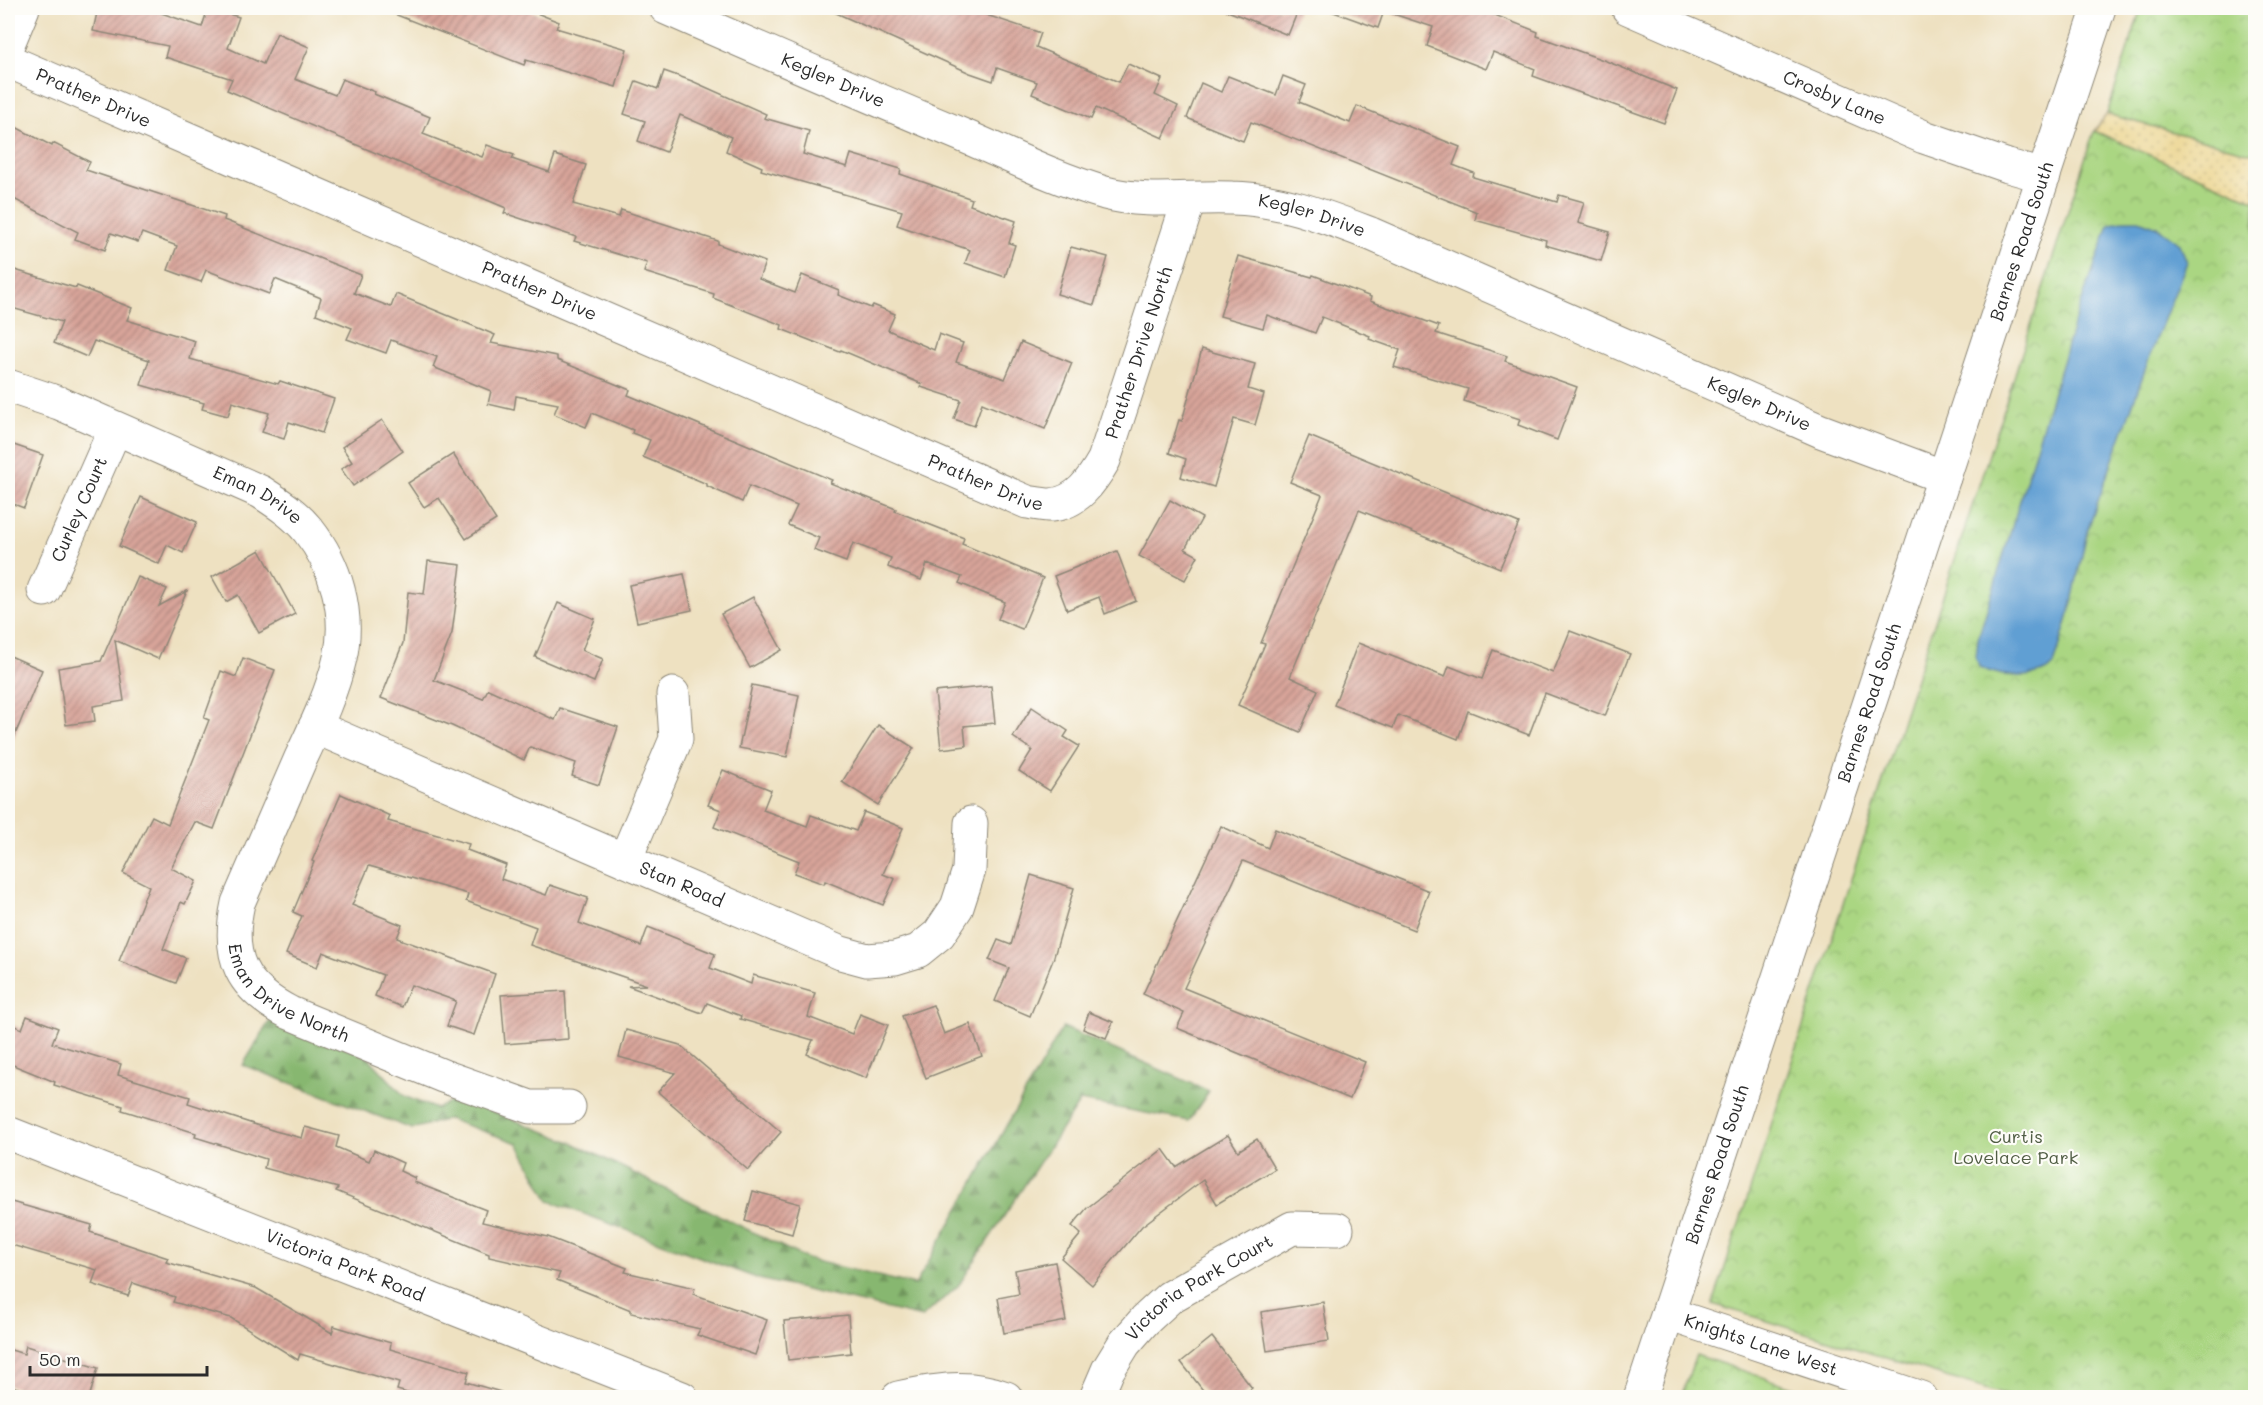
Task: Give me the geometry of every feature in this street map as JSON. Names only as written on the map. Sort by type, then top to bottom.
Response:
[{"type":"street","points":[[8,44],[23,8]]},
{"type":"street","name":"Crosby Lane","points":[[1629,8],[1924,136],[2008,166],[2044,176]]},
{"type":"street","name":"Barnes Road South","points":[[1640,1398],[2099,8]]},
{"type":"street","name":"Kegler Drive","points":[[680,10],[843,86],[1067,180],[1107,193],[1154,200],[1231,198],[1258,200],[1318,214],[1371,234],[1821,431],[1944,477]]},
{"type":"street","name":"Prather Drive","points":[[8,61],[1027,502],[1052,505],[1074,497]]},
{"type":"street","name":"Prather Drive North","points":[[1074,497],[1092,481],[1104,460],[1189,200]]},
{"type":"street","name":"Eman Drive","points":[[8,386],[59,403],[261,492],[300,522],[323,550],[341,600],[344,629],[340,658],[315,727]]},
{"type":"street","name":"Curley Court","points":[[44,590],[115,429]]},
{"type":"street","points":[[625,860],[676,739],[673,694]]},
{"type":"street","name":"Stan Road","points":[[315,727],[841,953],[867,960],[895,958],[918,951],[939,934],[957,907],[969,870],[971,823]]},
{"type":"street","name":"Eman Drive North","points":[[315,727],[238,903],[232,927],[235,951],[243,972],[255,990],[272,1004],[290,1013],[443,1076],[530,1107],[569,1107]]},
{"type":"street","name":"Victoria Park Road","points":[[8,1132],[682,1398]]},
{"type":"street","name":"Victoria Park Court","points":[[1096,1398],[1108,1370],[1124,1344],[1170,1297],[1292,1228],[1337,1230]]},
{"type":"street","name":"Knights Lane West","points":[[1668,1314],[1921,1398]]},
{"type":"street","points":[[898,1398],[932,1391],[963,1389],[990,1392],[1006,1398]]},
{"type":"green space","points":[[2141,8],[2255,8],[2255,154],[2107,114]]},
{"type":"green space","name":"Curtis Lovelace Park","points":[[2094,131],[2255,201],[2255,1397],[2011,1397],[1713,1304]]},
{"type":"green space","points":[[272,1017],[368,1057],[404,1096],[436,1109],[458,1098],[571,1142],[807,1259],[915,1285],[1063,1027],[1209,1091],[1189,1121],[1080,1101],[958,1286],[922,1317],[759,1279],[549,1201],[518,1143],[448,1119],[412,1129],[243,1065]]},
{"type":"green space","points":[[1696,1355],[1822,1397],[1681,1397]]},
{"type":"sand","points":[[2107,114],[2255,154],[2255,201],[2094,131]]},
{"type":"water","points":[[2124,220],[2139,220],[2157,227],[2180,244],[2187,262],[2155,342],[2087,532],[2070,611],[2054,665],[2037,674],[2027,676],[1997,673],[1979,667],[1976,657],[1978,639],[2073,326],[2109,225]]},
{"type":"building","points":[[98,8],[147,8],[202,27],[208,8],[239,17],[228,48],[263,64],[277,33],[309,47],[295,79],[335,95],[342,79],[375,92],[374,94],[430,117],[423,134],[482,157],[487,145],[514,155],[512,159],[549,172],[555,155],[586,165],[573,204],[619,217],[621,210],[718,241],[718,244],[765,262],[759,279],[795,293],[802,275],[839,290],[838,295],[871,308],[873,305],[895,314],[888,330],[934,350],[939,334],[963,343],[956,362],[1005,379],[1021,342],[1072,363],[1045,429],[982,403],[974,426],[954,419],[961,400],[921,387],[922,384],[841,350],[840,352],[781,329],[782,325],[713,298],[714,294],[644,272],[647,263],[574,241],[576,237],[504,213],[506,208],[227,90],[232,79],[165,57],[168,46],[93,31]]},
{"type":"building","points":[[379,8],[524,8],[559,22],[556,28],[627,49],[616,87],[526,60],[524,65]]},
{"type":"building","points":[[825,8],[965,8],[1041,33],[1036,47],[1119,82],[1128,64],[1162,79],[1155,95],[1178,106],[1163,138],[1096,108],[1091,119],[1032,94],[1037,82],[997,68],[993,81],[970,73]]},
{"type":"building","points":[[1220,8],[1299,8],[1288,35]]},
{"type":"building","points":[[1328,8],[1477,8],[1538,32],[1537,36],[1677,90],[1664,123],[1533,76],[1535,69],[1493,52],[1486,69],[1427,46],[1433,27],[1384,11],[1378,28],[1328,10]]},
{"type":"building","points":[[664,71],[766,114],[764,118],[809,131],[803,154],[847,167],[851,154],[901,169],[900,174],[972,199],[970,205],[1016,221],[1009,243],[1015,245],[1005,277],[965,263],[970,250],[897,225],[902,211],[761,170],[762,167],[726,151],[731,137],[680,115],[666,152],[638,141],[645,121],[624,114],[636,81],[658,89]]},
{"type":"building","points":[[1228,76],[1276,95],[1283,76],[1306,85],[1299,102],[1350,123],[1357,106],[1460,147],[1453,165],[1474,173],[1473,177],[1557,202],[1559,195],[1584,202],[1578,223],[1610,232],[1601,261],[1545,245],[1546,240],[1475,220],[1477,212],[1251,122],[1243,141],[1187,118],[1201,83],[1221,92]]},
{"type":"building","points":[[8,123],[52,146],[53,143],[90,162],[86,170],[225,216],[224,220],[361,275],[354,293],[391,307],[396,294],[495,335],[491,343],[557,356],[557,360],[630,390],[628,395],[832,480],[830,483],[896,509],[895,511],[964,538],[962,544],[1043,578],[1022,629],[998,619],[1005,602],[959,583],[962,577],[927,564],[921,580],[888,567],[891,558],[853,543],[846,562],[814,550],[819,538],[788,525],[797,506],[749,486],[742,502],[707,484],[643,457],[650,440],[632,433],[633,430],[592,413],[586,427],[554,414],[558,404],[516,396],[514,410],[488,404],[491,391],[433,367],[437,357],[391,340],[386,353],[347,339],[352,328],[316,314],[321,298],[275,279],[269,294],[206,270],[201,282],[168,270],[177,246],[142,233],[138,242],[111,233],[105,250],[75,239],[78,232],[8,196]]},
{"type":"building","points":[[1071,247],[1108,257],[1094,305],[1057,294]]},
{"type":"building","points":[[1238,256],[1312,277],[1313,275],[1371,297],[1370,301],[1439,326],[1436,333],[1507,356],[1505,361],[1577,387],[1557,440],[1518,425],[1520,419],[1464,401],[1468,389],[1394,367],[1400,350],[1369,339],[1370,336],[1322,317],[1315,333],[1267,315],[1263,328],[1220,316]]},
{"type":"building","points":[[8,268],[76,288],[77,286],[132,308],[127,320],[195,341],[190,359],[278,384],[280,381],[334,399],[322,433],[289,422],[284,439],[262,432],[269,413],[232,402],[228,416],[202,409],[204,403],[141,385],[149,360],[94,341],[87,357],[54,343],[62,322],[8,307]]},
{"type":"building","points":[[1202,349],[1255,364],[1248,389],[1264,394],[1255,425],[1234,419],[1214,487],[1181,477],[1186,459],[1169,453],[1179,420],[1182,421]]},
{"type":"building","points":[[382,420],[403,451],[353,486],[341,469],[352,462],[342,447]]},
{"type":"building","points":[[1309,436],[1519,523],[1500,568],[1359,510],[1290,677],[1318,690],[1300,732],[1238,705],[1265,644],[1261,643],[1322,495],[1290,482]]},
{"type":"building","points":[[8,443],[43,455],[24,508],[8,502]]},
{"type":"building","points":[[453,454],[496,520],[466,539],[439,498],[424,507],[408,483]]},
{"type":"building","points":[[141,497],[197,522],[183,553],[167,545],[159,564],[119,546]]},
{"type":"building","points":[[1170,500],[1202,518],[1185,549],[1198,556],[1185,580],[1139,556]]},
{"type":"building","points":[[260,550],[295,614],[259,633],[238,595],[226,602],[212,577]]},
{"type":"building","points":[[1117,551],[1136,601],[1105,614],[1099,597],[1067,610],[1054,576]]},
{"type":"building","points":[[428,561],[461,565],[452,633],[434,680],[483,699],[488,689],[555,720],[560,708],[618,727],[599,785],[572,776],[576,763],[530,747],[524,760],[452,726],[381,698],[403,643],[408,592],[424,594]]},
{"type":"building","points":[[684,574],[692,610],[637,622],[629,585]]},
{"type":"building","points":[[138,577],[167,589],[159,606],[187,591],[158,659],[115,640],[124,701],[93,706],[95,721],[66,725],[58,668],[101,661]]},
{"type":"building","points":[[753,597],[782,650],[750,668],[721,614]]},
{"type":"building","points":[[558,603],[595,619],[582,650],[603,659],[594,682],[535,657]]},
{"type":"building","points":[[1570,631],[1630,654],[1605,716],[1545,693],[1529,735],[1468,711],[1458,739],[1398,715],[1393,728],[1334,705],[1358,643],[1445,677],[1449,666],[1482,679],[1493,650],[1553,673]]},
{"type":"building","points":[[8,655],[42,670],[8,752]]},
{"type":"building","points":[[243,658],[275,670],[214,829],[195,822],[171,868],[196,881],[185,904],[181,902],[163,949],[186,958],[176,983],[119,961],[149,886],[123,873],[152,816],[168,824],[209,720],[204,718],[221,671],[236,677]]},
{"type":"building","points":[[752,685],[799,695],[787,757],[739,748]]},
{"type":"building","points":[[991,686],[995,723],[964,726],[966,746],[941,749],[935,692]]},
{"type":"building","points":[[1032,707],[1068,731],[1064,737],[1079,746],[1050,791],[1019,771],[1032,750],[1013,737]]},
{"type":"building","points":[[878,725],[914,748],[878,805],[842,782]]},
{"type":"building","points":[[723,770],[771,790],[763,810],[807,826],[811,815],[856,831],[864,812],[903,828],[883,874],[895,879],[883,905],[825,881],[824,884],[794,873],[799,861],[714,827],[721,810],[708,805]]},
{"type":"building","points":[[341,794],[390,816],[388,821],[469,844],[467,850],[506,865],[501,879],[546,895],[550,885],[588,898],[579,923],[641,946],[648,927],[715,954],[710,968],[751,984],[753,975],[815,993],[808,1017],[852,1034],[860,1014],[888,1025],[866,1078],[807,1054],[813,1040],[740,1019],[741,1016],[707,1003],[702,1013],[628,986],[647,985],[530,945],[536,927],[466,901],[468,894],[369,866],[352,905],[402,925],[397,938],[495,974],[474,1035],[447,1026],[456,1001],[411,985],[402,1007],[375,996],[383,975],[323,952],[317,967],[286,954],[302,916],[293,912]]},
{"type":"building","points":[[1221,826],[1268,848],[1275,829],[1429,891],[1414,930],[1243,861],[1184,988],[1365,1062],[1350,1099],[1177,1028],[1184,1013],[1143,994]]},
{"type":"building","points":[[1031,875],[1074,888],[1053,960],[1030,1016],[995,1001],[1009,968],[989,960],[998,940],[1011,945]]},
{"type":"building","points":[[565,991],[568,1039],[505,1044],[501,995]]},
{"type":"building","points":[[933,1005],[944,1034],[970,1024],[982,1056],[926,1078],[902,1016]]},
{"type":"building","points":[[1089,1012],[1113,1022],[1106,1038],[1083,1029]]},
{"type":"building","points":[[27,1016],[58,1028],[52,1043],[121,1064],[118,1075],[190,1097],[188,1103],[275,1131],[302,1138],[305,1127],[339,1136],[336,1147],[369,1161],[374,1150],[403,1163],[400,1171],[415,1178],[414,1182],[486,1210],[482,1222],[548,1237],[627,1268],[625,1272],[695,1288],[693,1294],[767,1320],[755,1355],[697,1335],[700,1329],[631,1313],[631,1310],[557,1280],[560,1273],[489,1257],[489,1254],[336,1191],[338,1188],[264,1168],[266,1159],[195,1137],[196,1133],[122,1110],[123,1106],[54,1085],[55,1082],[8,1063],[8,1023],[22,1029]]},
{"type":"building","points":[[626,1030],[680,1045],[781,1132],[748,1170],[658,1092],[675,1073],[619,1057]]},
{"type":"building","points":[[1228,1135],[1238,1151],[1257,1139],[1275,1169],[1217,1204],[1203,1180],[1142,1226],[1092,1285],[1061,1258],[1081,1234],[1072,1226],[1087,1208],[1163,1149],[1176,1167]]},
{"type":"building","points":[[753,1191],[800,1204],[792,1234],[745,1221]]},
{"type":"building","points":[[8,1201],[92,1225],[90,1232],[168,1258],[166,1262],[256,1288],[332,1333],[334,1326],[391,1343],[390,1349],[469,1372],[466,1382],[501,1392],[500,1398],[424,1398],[397,1390],[399,1383],[300,1354],[298,1360],[231,1318],[173,1302],[175,1297],[133,1283],[128,1296],[92,1284],[97,1270],[8,1244]]},
{"type":"building","points":[[1055,1262],[1066,1321],[1004,1333],[998,1298],[1019,1294],[1015,1270]]},
{"type":"building","points":[[1323,1302],[1329,1341],[1267,1351],[1261,1312]]},
{"type":"building","points":[[848,1315],[851,1353],[788,1360],[784,1321]]},
{"type":"building","points":[[1212,1337],[1252,1388],[1240,1398],[1209,1398],[1181,1362]]},
{"type":"building","points":[[26,1346],[98,1368],[89,1398],[48,1398],[8,1385],[8,1349],[24,1354]]}]
